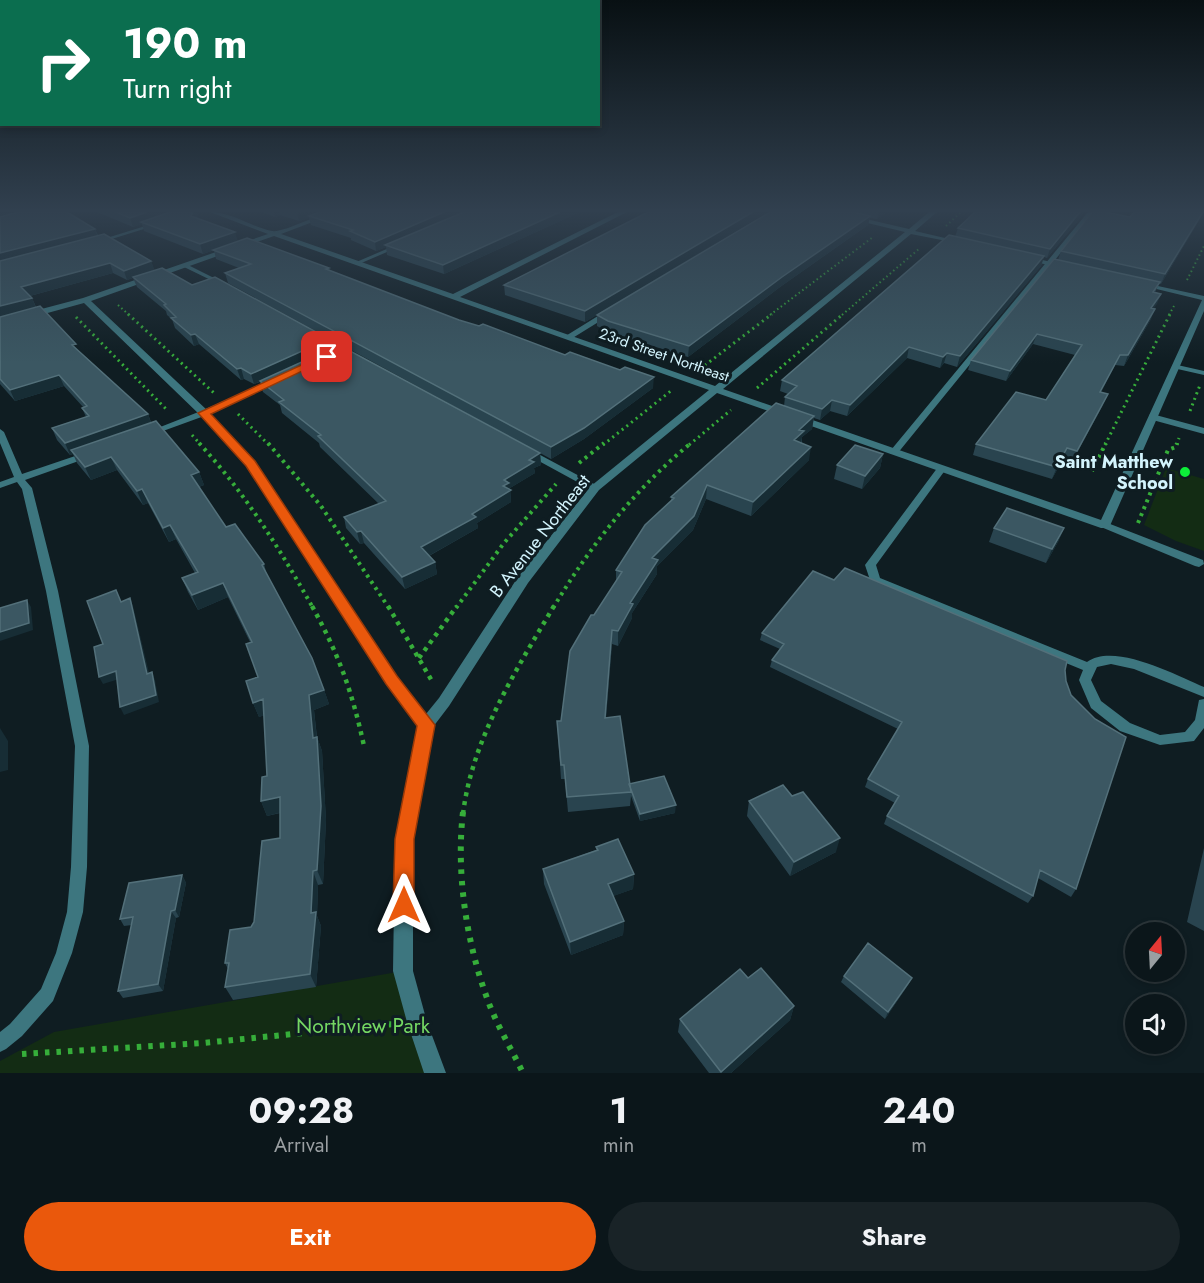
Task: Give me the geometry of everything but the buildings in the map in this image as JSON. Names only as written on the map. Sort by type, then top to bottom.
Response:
[{"type":"street","points":[[0,323],[86,300],[197,262]]},
{"type":"street","points":[[453,297],[523,262]]},
{"type":"street","name":"B Avenue Northeast","points":[[426,725],[444,702],[523,580],[595,488],[872,262]]},
{"type":"street","points":[[1044,262],[1069,268]]},
{"type":"street","name":"23rd Street Northeast","points":[[357,263],[1105,525]]},
{"type":"street","points":[[1105,525],[1152,417],[1202,317],[1204,300],[1135,283]]},
{"type":"street","points":[[86,300],[204,413],[251,464],[392,680],[426,725],[404,839],[403,971],[417,1022],[435,1073]]},
{"type":"lane","points":[[894,452],[1048,263]]},
{"type":"lane","points":[[186,266],[232,289]]},
{"type":"lane","points":[[568,337],[612,311]]},
{"type":"lane","points":[[1176,366],[1204,373]]},
{"type":"lane","points":[[136,438],[204,413],[279,379]]},
{"type":"lane","points":[[1152,417],[1204,431]]},
{"type":"lane","points":[[0,432],[20,480],[27,488],[52,591],[82,746],[79,867],[75,912],[64,953],[47,995],[16,1030],[0,1043]]},
{"type":"lane","points":[[516,445],[595,488]]},
{"type":"lane","points":[[0,485],[94,453]]},
{"type":"lane","points":[[941,469],[870,565],[875,580],[1090,668]]},
{"type":"lane","points":[[1105,525],[1199,563]]},
{"type":"lane","points":[[1204,692],[1137,665],[1111,659],[1092,663],[1085,680],[1096,704],[1125,727],[1160,740],[1190,737],[1201,722],[1204,704]]},
{"type":"path","points":[[693,375],[840,262]]},
{"type":"path","points":[[748,395],[904,262]]},
{"type":"path","points":[[1185,284],[1196,262]]},
{"type":"path","points":[[112,300],[251,426],[302,483],[360,561],[432,681]]},
{"type":"path","points":[[1092,471],[1176,302]]},
{"type":"path","points":[[71,312],[207,452],[262,523],[299,582],[347,676],[356,705],[364,746]]},
{"type":"path","points":[[1133,535],[1168,450],[1176,447],[1204,373]]},
{"type":"path","points":[[419,658],[504,543],[548,492],[568,473],[675,388]]},
{"type":"path","points":[[523,1073],[487,998],[471,938],[464,884],[462,824],[476,757],[504,695],[547,617],[609,524],[658,472],[738,404]]},
{"type":"path","points":[[12,1054],[203,1042],[417,1022]]},
{"type":"green space","points":[[1166,468],[1204,479],[1204,551],[1176,541],[1144,525]]},
{"type":"green space","name":"Northview Park","points":[[403,971],[435,1073],[0,1073],[0,1061],[54,1032]]},
{"type":"place","name":"Saint Matthew School","points":[[1185,472]]},
{"type":"route","points":[[327,357],[204,413],[251,464],[392,680],[426,725],[404,839],[404,905]]}]
